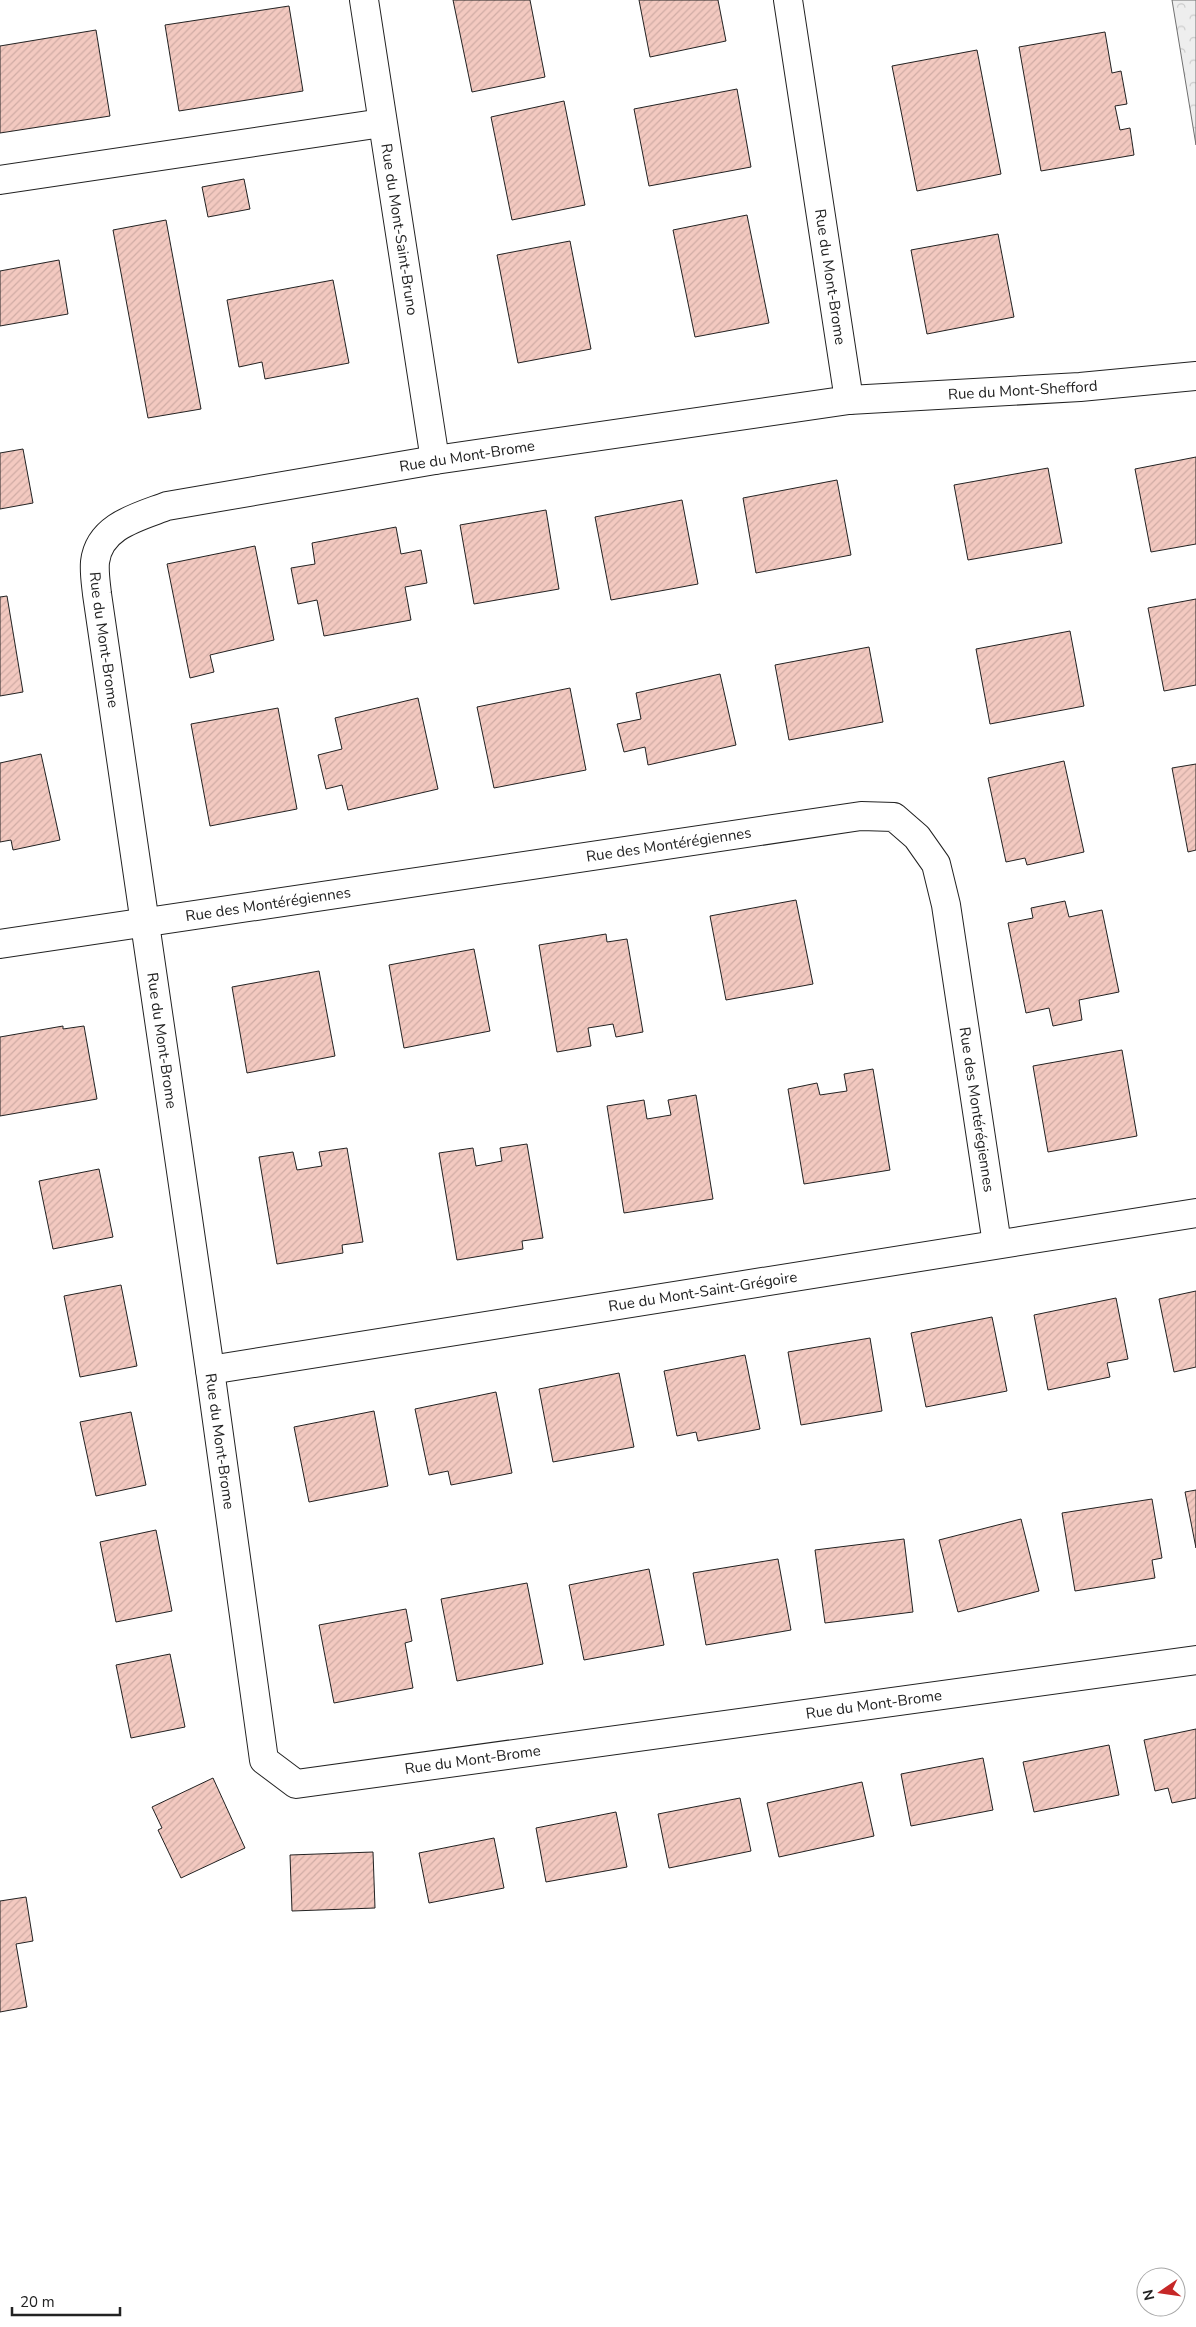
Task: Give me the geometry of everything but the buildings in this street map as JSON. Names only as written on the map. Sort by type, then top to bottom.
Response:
[{"type":"street","name":"Rue du Mont-Saint-Bruno","points":[[364,0],[435,460]]},
{"type":"street","name":"Rue du Mont-Brome","points":[[788,0],[849,400],[435,460],[167,506],[127,521],[103,538],[95,562],[97,594],[146,922],[259,1711],[264,1760],[296,1784],[1196,1660]]},
{"type":"street","points":[[0,180],[382,123]]},
{"type":"street","name":"Rue du Mont-Shefford","points":[[849,400],[1080,387],[1196,376]]},
{"type":"street","name":"Rue des Montérégiennes","points":[[0,944],[861,816],[894,817],[917,836],[936,864],[946,904],[997,1244]]},
{"type":"street","name":"Rue du Mont-Saint-Grégoire","points":[[210,1370],[1196,1213]]},
{"type":"green space","points":[[1172,0],[1196,0],[1196,145]]}]
